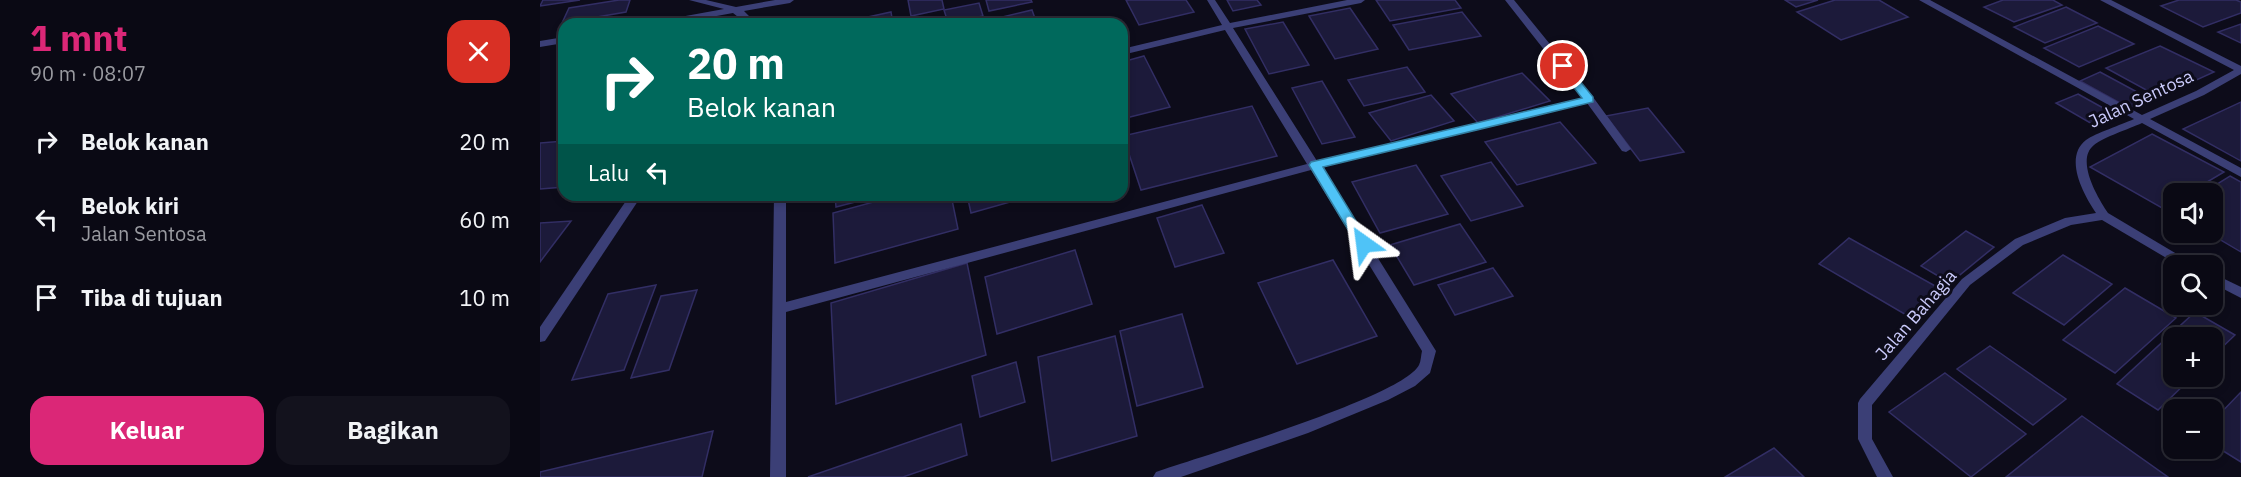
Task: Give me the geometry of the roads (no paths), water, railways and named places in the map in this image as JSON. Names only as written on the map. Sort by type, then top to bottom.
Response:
[{"type":"street","points":[[693,0],[738,10],[748,18]]},
{"type":"street","points":[[692,18],[790,0]]},
{"type":"street","points":[[1161,477],[1353,410],[1402,388],[1424,370],[1429,351],[1211,0]]},
{"type":"street","points":[[1128,51],[1228,26],[1361,0]]},
{"type":"street","points":[[1509,0],[1626,149]]},
{"type":"street","points":[[1923,0],[2241,173]]},
{"type":"street","points":[[2104,0],[2241,70]]},
{"type":"street","points":[[540,44],[558,41]]},
{"type":"street","name":"Jalan Sentosa","points":[[2104,216],[2093,200],[2083,176],[2081,156],[2089,143],[2200,93],[2241,70]]},
{"type":"street","points":[[778,309],[1315,165],[1589,99]]},
{"type":"street","points":[[540,337],[632,201]]},
{"type":"street","points":[[778,477],[780,201]]},
{"type":"street","points":[[2104,216],[2173,255]]},
{"type":"street","name":"Jalan Bahagia","points":[[1885,477],[1865,439],[1865,403],[1905,354],[1966,282],[2019,242],[2069,221],[2104,216]]},
{"type":"street","points":[[2223,284],[2241,293]]}]
